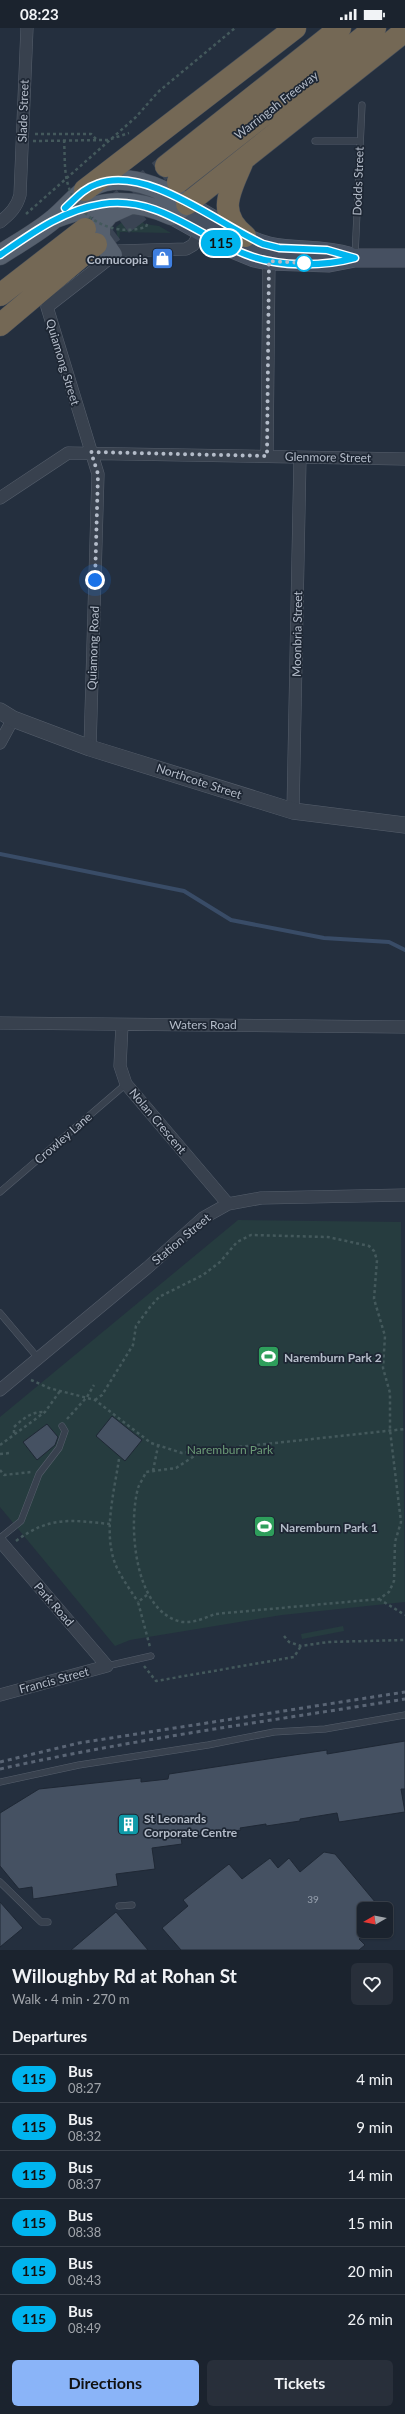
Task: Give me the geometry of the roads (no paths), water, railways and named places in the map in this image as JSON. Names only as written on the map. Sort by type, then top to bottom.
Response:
[{"type":"highway","points":[[85,190],[295,28]]},
{"type":"highway","name":"Warringah Freeway","points":[[340,28],[172,174],[375,28]]},
{"type":"highway","points":[[179,209],[243,162],[405,31]]},
{"type":"highway","points":[[243,162],[227,204],[233,224],[245,236]]},
{"type":"highway","points":[[0,295],[103,245]]},
{"type":"highway","points":[[0,325],[103,245]]},
{"type":"main road","points":[[0,255],[55,218],[85,190],[102,182],[134,182],[159,188],[201,232],[245,255],[270,254],[329,263],[355,258],[405,258]]},
{"type":"main road","points":[[55,218],[102,204],[133,203],[179,209],[245,236],[270,254]]},
{"type":"main road","points":[[103,245],[100,238],[100,224],[109,214],[133,203]]},
{"type":"street","name":"Slade Street","points":[[0,222],[12,211],[18,202],[20,195],[27,28]]},
{"type":"street","points":[[103,245],[186,249],[193,245],[201,232]]},
{"type":"street","name":"Quiamong Street","points":[[91,452],[46,307],[103,245]]},
{"type":"street","points":[[267,456],[270,254]]},
{"type":"street","name":"Glenmore Street","points":[[0,498],[68,452],[405,459]]},
{"type":"street","name":"Quiamong Road","points":[[90,748],[98,474],[91,452]]},
{"type":"street","name":"Moonbria Street","points":[[293,811],[300,458]]},
{"type":"street","points":[[0,743],[7,715]]},
{"type":"street","name":"Northcote Street","points":[[7,715],[90,748],[293,811],[405,825]]},
{"type":"street","name":"Waters Road","points":[[0,1023],[405,1027]]},
{"type":"street","name":"Nolan Crescent","points":[[122,1025],[120,1066],[126,1084],[228,1204]]},
{"type":"street","name":"Station Street","points":[[0,1390],[147,1268],[203,1218],[228,1204],[261,1198],[405,1195]]},
{"type":"street","name":"Park Road","points":[[3,1545],[107,1666]]},
{"type":"street","name":"Francis Street","points":[[0,1695],[107,1666]]},
{"type":"lane","name":"Dodds Street","points":[[355,258],[362,105]]},
{"type":"lane","points":[[315,141],[360,141]]},
{"type":"lane","name":"Crowley Lane","points":[[0,1192],[126,1084]]},
{"type":"lane","points":[[0,1313],[38,1358]]},
{"type":"lane","points":[[0,1538],[21,1521],[39,1474],[59,1448],[65,1431],[62,1426]]},
{"type":"lane","points":[[107,1666],[151,1656]]},
{"type":"lane","points":[[0,1782],[79,1766],[208,1745],[274,1732],[325,1729],[405,1715]]},
{"type":"lane","points":[[0,1882],[41,1922],[48,1922]]},
{"type":"lane","points":[[119,1906],[132,1905]]},
{"type":"waterway","points":[[0,854],[184,891],[231,920],[324,938],[389,942],[405,950]]},
{"type":"tunnel","points":[[106,212],[166,166]]},
{"type":"tunnel","points":[[96,244],[158,197]]},
{"type":"railway","points":[[0,1762],[79,1743],[405,1692]]},
{"type":"railway","points":[[0,1769],[151,1739],[405,1699]]},
{"type":"place","name":"Cornucopia","points":[[163,259]]},
{"type":"place","name":"Naremburn Park 2","points":[[268,1357]]},
{"type":"place","name":"Naremburn Park 1","points":[[264,1527]]},
{"type":"place","name":"St Leonards Corporate Centre","points":[[129,1825]]},
{"type":"park label","name":"Naremburn Park","points":[[230,1449]]}]
